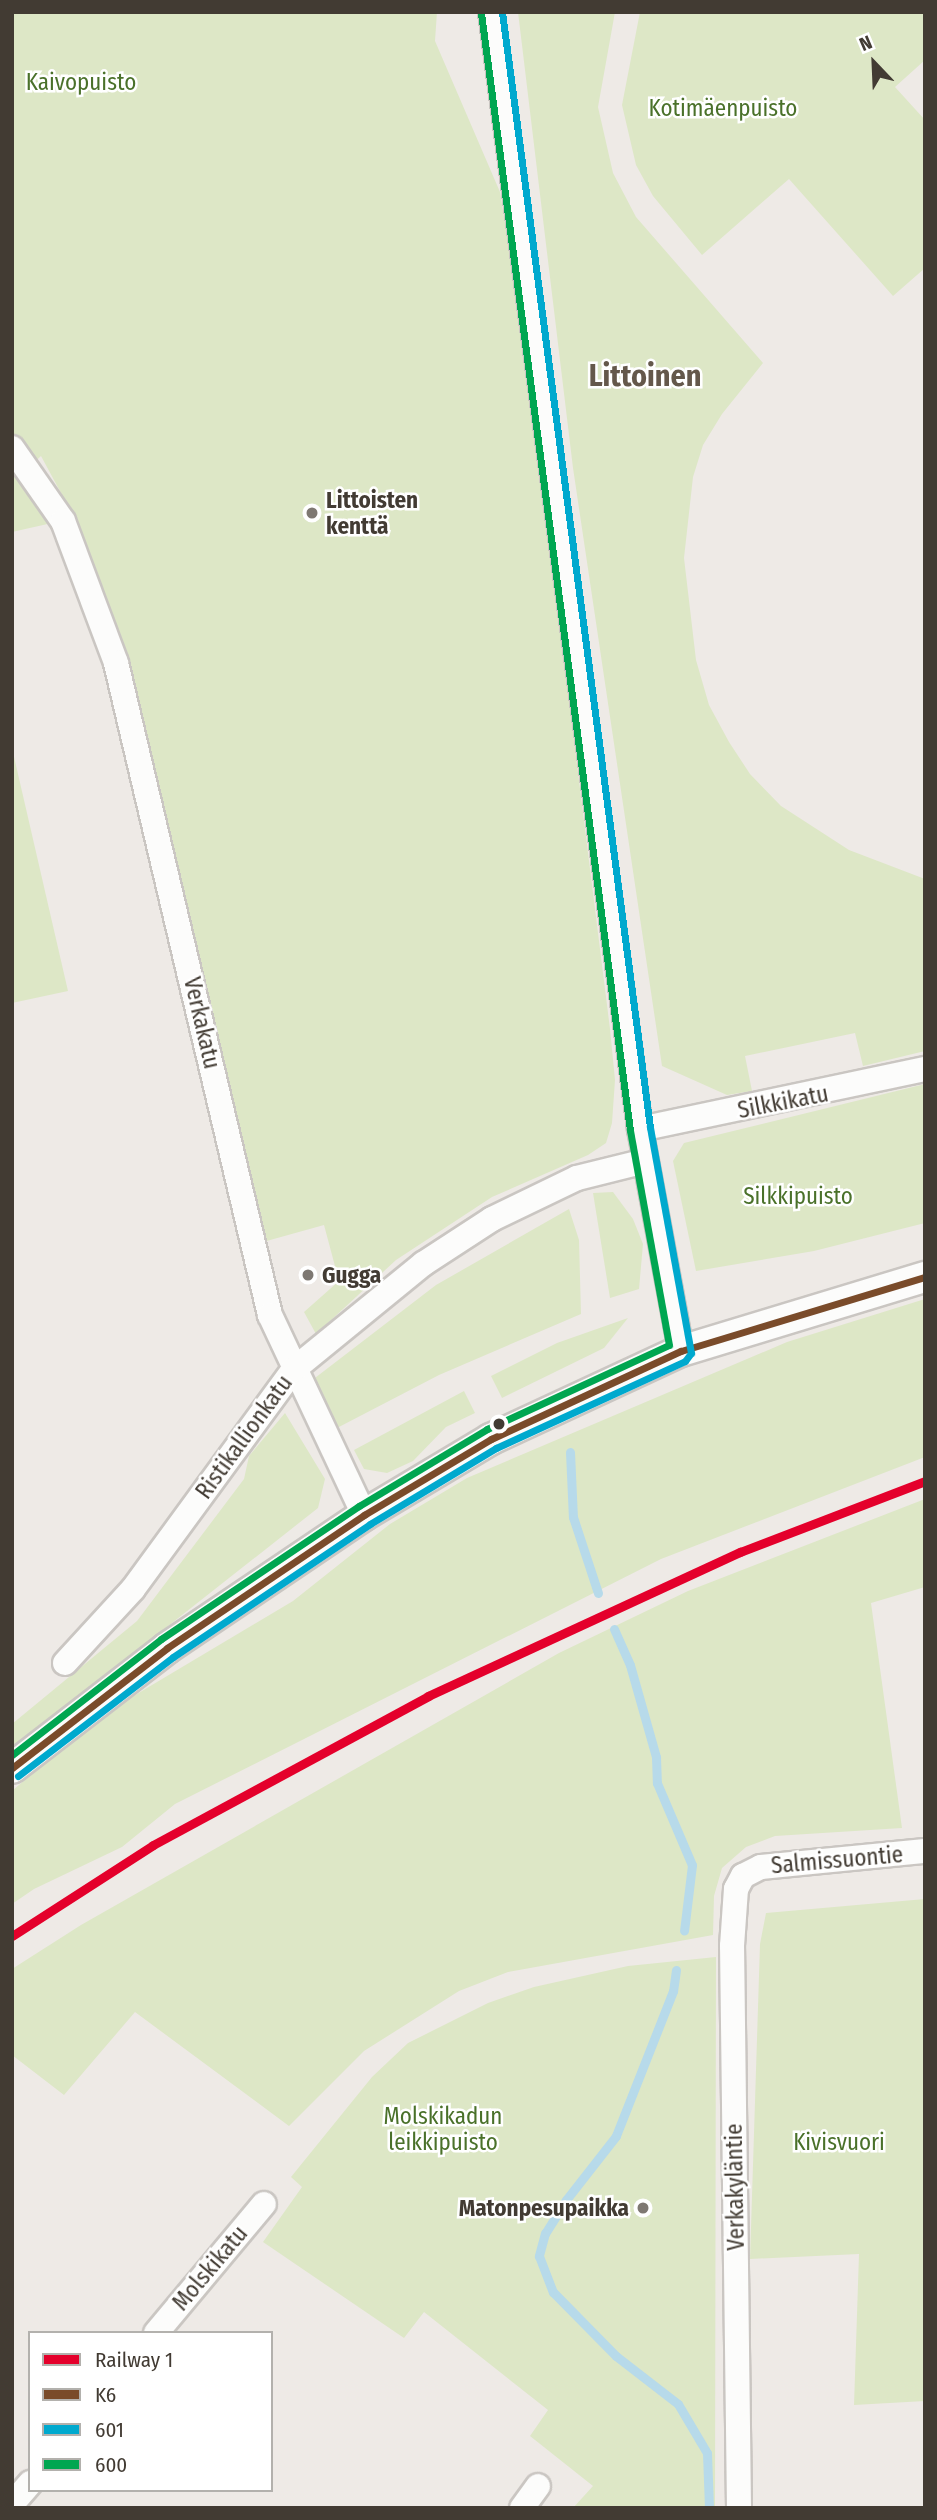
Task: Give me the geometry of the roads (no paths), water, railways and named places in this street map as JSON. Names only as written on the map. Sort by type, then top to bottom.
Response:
[{"type":"street","points":[[491,12],[640,1129],[681,1351]]},
{"type":"street","name":"Verkakatu","points":[[12,448],[63,521],[117,663],[270,1315],[293,1370],[364,1515]]},
{"type":"street","name":"Silkkikatu","points":[[640,1129],[925,1069]]},
{"type":"street","name":"Ristikallionkatu","points":[[65,1662],[134,1589],[293,1370],[424,1264],[492,1219],[577,1178],[645,1161]]},
{"type":"street","points":[[12,1768],[167,1648],[364,1515],[491,1439],[681,1351],[925,1277]]},
{"type":"street","name":"Salmissuontie","points":[[749,1871],[925,1851]]},
{"type":"street","name":"Verkakyläntie","points":[[739,2508],[732,1909],[736,1889],[749,1871]]},
{"type":"street","name":"Molskikatu","points":[[158,2331],[264,2204]]},
{"type":"street","points":[[12,2504],[28,2485]]},
{"type":"street","points":[[522,2508],[538,2486]]},
{"type":"waterway","points":[[570,1452],[573,1517],[598,1593]]},
{"type":"waterway","points":[[614,1629],[630,1665],[656,1757],[657,1783],[692,1865],[684,1931]]},
{"type":"waterway","points":[[676,1970],[673,1991],[616,2136],[566,2200],[545,2233],[539,2256],[553,2292],[616,2356],[678,2404],[707,2453],[709,2508]]},
{"type":"rail line","name":"1","points":[[12,1936],[153,1845],[428,1696],[740,1552],[925,1481]]},
{"type":"place","name":"Littoisten kenttä","points":[[312,513]]},
{"type":"place","name":"Gugga","points":[[308,1275]]},
{"type":"place","name":"Matonpesupaikka","points":[[643,2208]]},
{"type":"district","name":"Littoinen","points":[[645,376]]},
{"type":"park label","name":"Kaivopuisto","points":[[81,82]]},
{"type":"park label","name":"Kotimäenpuisto","points":[[723,108]]},
{"type":"park label","name":"Silkkipuisto","points":[[798,1196]]},
{"type":"park label","name":"Molskikadun leikkipuisto","points":[[443,2129]]},
{"type":"park label","name":"Kivisvuori","points":[[839,2142]]}]
